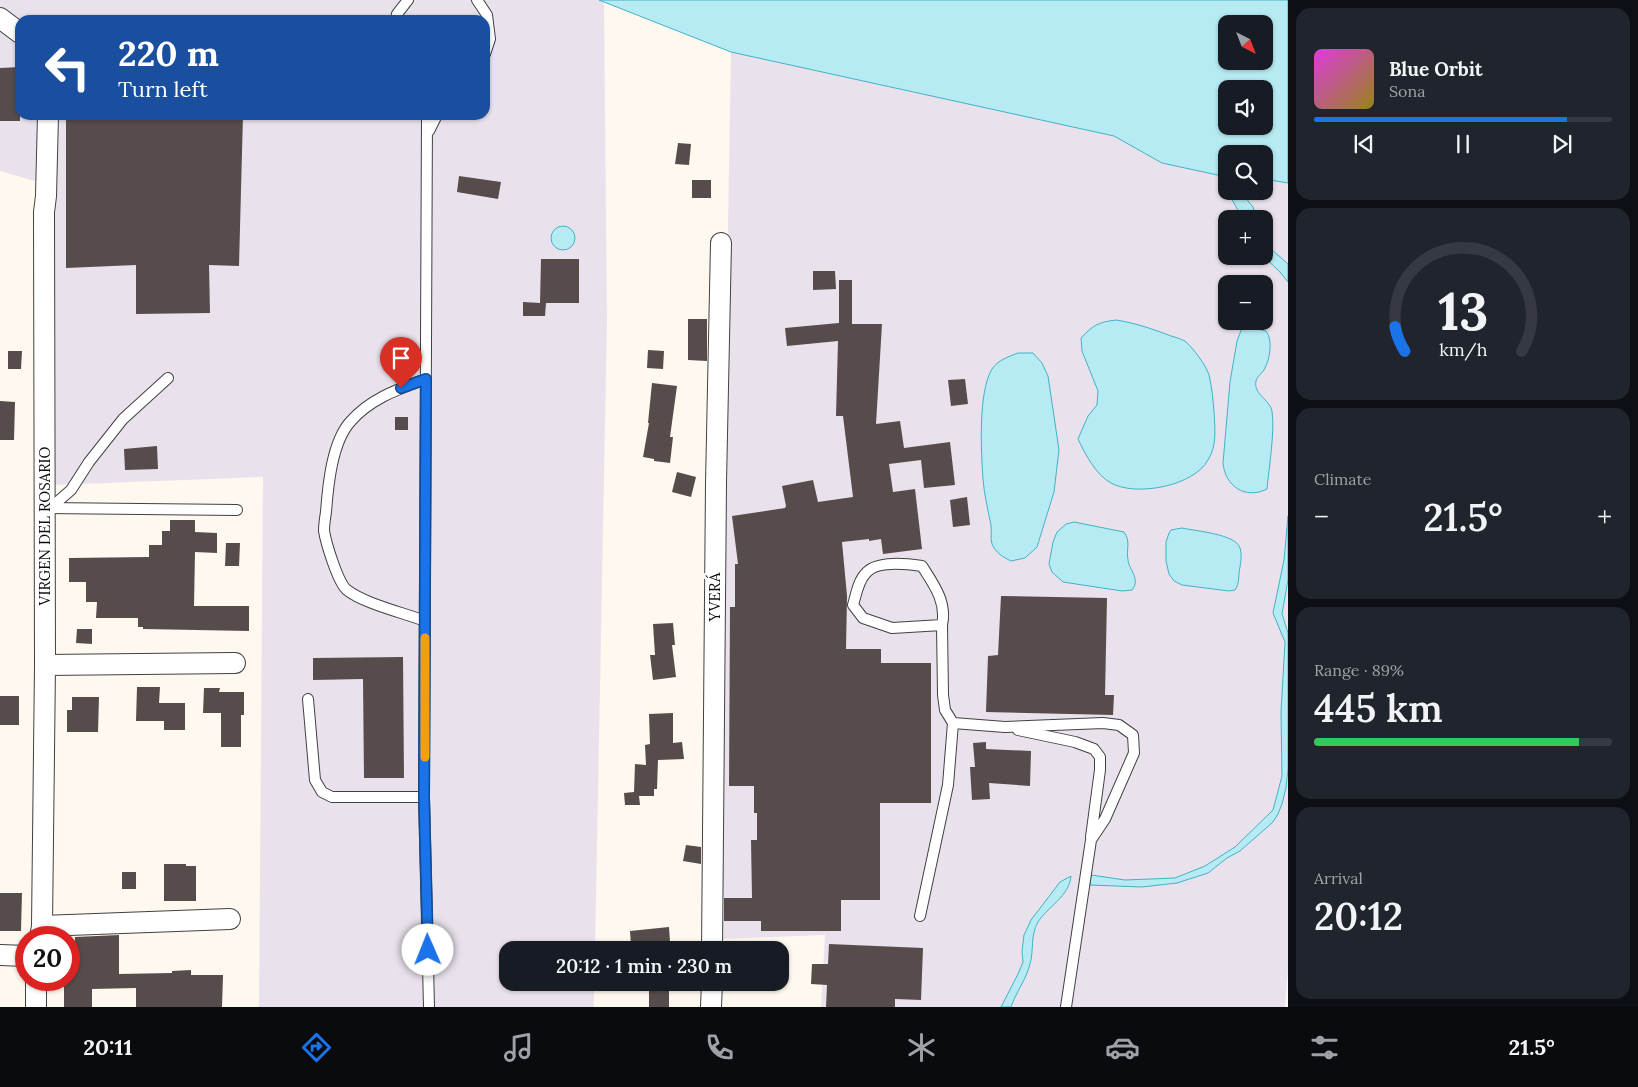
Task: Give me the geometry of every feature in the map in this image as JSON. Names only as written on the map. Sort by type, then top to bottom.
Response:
[{"type":"street","points":[[0,18],[15,29]]},
{"type":"street","name":"VIRGEN DEL ROSARIO","points":[[41,926],[47,508],[44,212],[48,120]]},
{"type":"street","name":"YVERÁ","points":[[712,941],[716,483],[721,243]]},
{"type":"street","points":[[46,665],[235,663]]},
{"type":"street","points":[[80,929],[230,919]]},
{"type":"street","points":[[0,955],[15,956]]},
{"type":"street","points":[[36,991],[36,1007]]},
{"type":"street","points":[[711,1007],[712,991]]},
{"type":"lane","points":[[397,15],[408,0]]},
{"type":"lane","points":[[477,0],[487,15]]},
{"type":"lane","points":[[427,120],[424,798],[429,1007]]},
{"type":"lane","points":[[427,134],[434,120]]},
{"type":"lane","points":[[47,508],[71,490],[89,462],[123,419],[168,378]]},
{"type":"lane","points":[[425,621],[362,599],[346,590],[335,569],[324,530],[329,483],[335,454],[350,422],[366,407],[388,393],[426,379]]},
{"type":"lane","points":[[47,508],[237,510]]},
{"type":"lane","points":[[920,916],[948,786],[952,723],[945,710],[943,695],[942,625],[944,616],[941,598],[922,566],[905,563],[875,566],[866,572],[859,585],[853,605],[863,618],[892,628],[942,625]]},
{"type":"lane","points":[[308,699],[315,780],[322,792],[332,798],[424,798]]},
{"type":"lane","points":[[952,723],[1005,727],[1103,723],[1119,725],[1133,735],[1134,752],[1104,819],[1091,840]]},
{"type":"lane","points":[[1005,727],[1075,742],[1094,749],[1100,757],[1091,840],[1066,1007]]},
{"type":"shaded area","points":[[0,0],[599,0],[604,2],[607,320],[595,941],[499,941],[499,991],[594,991],[594,1007],[259,1007],[263,477],[54,485],[52,186],[0,171]]},
{"type":"shaded area","points":[[731,52],[1114,136],[1218,155],[1218,200],[1273,200],[1273,169],[1288,173],[1288,969],[1285,1007],[821,1007],[825,935],[720,939],[723,518]]},
{"type":"water","points":[[599,0],[1288,0],[1288,183],[1273,180],[1273,145],[1218,145],[1218,175],[1162,163],[1114,136],[731,52]]},
{"type":"water","points":[[1232,200],[1247,200],[1254,210],[1238,210]]},
{"type":"water","points":[[563,226],[572,229],[575,238],[572,247],[563,250],[554,247],[551,238],[554,229]]},
{"type":"water","points":[[1273,251],[1288,264],[1288,282],[1273,265]]},
{"type":"water","points":[[1116,320],[1144,326],[1185,341],[1199,357],[1209,375],[1215,425],[1215,437],[1211,455],[1201,469],[1190,477],[1164,487],[1135,489],[1111,483],[1096,470],[1078,439],[1088,416],[1097,405],[1098,391],[1082,351],[1081,338],[1097,325]]},
{"type":"water","points":[[1241,330],[1266,331],[1270,339],[1268,360],[1264,370],[1257,379],[1256,386],[1259,393],[1271,407],[1273,419],[1267,489],[1251,493],[1244,492],[1232,484],[1223,463],[1230,382],[1237,341]]},
{"type":"water","points":[[1018,353],[1033,353],[1042,363],[1048,376],[1059,450],[1054,492],[1037,547],[1025,558],[1011,561],[998,552],[991,542],[991,525],[983,479],[982,407],[984,392],[994,366],[1007,357]]},
{"type":"water","points":[[1288,516],[1288,580],[1282,614],[1288,633],[1288,769],[1286,788],[1278,814],[1273,822],[1240,851],[1227,858],[1208,873],[1177,883],[1142,887],[1090,885],[1091,875],[1125,880],[1175,878],[1205,866],[1235,847],[1273,810],[1282,776],[1281,712],[1285,642],[1273,613],[1284,560]]},
{"type":"water","points":[[1074,522],[1124,532],[1128,542],[1129,564],[1135,578],[1132,590],[1122,591],[1063,582],[1052,572],[1049,564],[1057,532],[1066,524]]},
{"type":"water","points":[[1182,528],[1223,536],[1237,543],[1240,548],[1241,558],[1235,590],[1229,591],[1182,585],[1174,581],[1169,574],[1166,561],[1166,542],[1171,530]]},
{"type":"water","points":[[1071,876],[1062,896],[1038,922],[1033,938],[1028,970],[1011,1007],[1001,1007],[1023,962],[1024,935],[1031,920],[1060,882]]},
{"type":"building","points":[[15,67],[15,120],[20,121],[0,121],[0,68]]},
{"type":"building","points":[[66,120],[243,120],[239,266],[209,265],[210,313],[136,314],[136,265],[66,268]]},
{"type":"building","points":[[678,143],[691,144],[689,165],[675,164]]},
{"type":"building","points":[[459,176],[501,182],[498,199],[457,192]]},
{"type":"building","points":[[692,180],[711,180],[711,198],[692,198]]},
{"type":"building","points":[[541,259],[579,259],[579,303],[546,303],[545,316],[523,316],[523,302],[540,303]]},
{"type":"building","points":[[813,271],[835,271],[836,289],[813,290]]},
{"type":"building","points":[[839,280],[852,280],[852,324],[882,324],[876,424],[900,421],[904,448],[950,442],[955,485],[924,488],[921,460],[889,464],[893,492],[915,489],[922,549],[883,554],[881,539],[842,542],[847,596],[846,649],[881,649],[881,663],[931,663],[931,803],[880,803],[880,900],[841,900],[841,931],[761,931],[761,921],[724,921],[724,898],[752,898],[751,840],[757,840],[754,786],[729,786],[730,607],[735,607],[735,564],[738,564],[732,516],[785,508],[782,486],[813,480],[818,502],[853,497],[843,416],[836,416],[838,341],[787,346],[785,328],[839,323]]},
{"type":"building","points":[[688,319],[707,319],[707,361],[688,360]]},
{"type":"building","points":[[648,350],[664,351],[663,369],[647,368]]},
{"type":"building","points":[[8,351],[22,351],[21,369],[8,369]]},
{"type":"building","points":[[965,379],[968,404],[951,406],[948,380]]},
{"type":"building","points":[[652,383],[677,386],[670,437],[673,437],[670,463],[654,461],[654,459],[643,457],[649,423]]},
{"type":"building","points":[[0,401],[15,402],[14,440],[0,440]]},
{"type":"building","points":[[395,417],[408,417],[408,430],[395,430]]},
{"type":"building","points":[[157,446],[158,469],[125,470],[124,449]]},
{"type":"building","points":[[677,472],[696,477],[691,497],[672,492]]},
{"type":"building","points":[[967,497],[970,525],[953,527],[950,500]]},
{"type":"building","points":[[170,520],[195,520],[195,532],[217,533],[217,553],[195,552],[194,606],[249,606],[249,631],[143,629],[143,627],[138,627],[138,618],[96,618],[97,602],[86,602],[86,582],[69,582],[69,558],[149,557],[149,545],[162,545],[162,531],[170,531]]},
{"type":"building","points":[[226,543],[240,543],[239,566],[225,566]]},
{"type":"building","points":[[1001,596],[1107,598],[1105,695],[1114,695],[1113,715],[986,712],[988,656],[998,655]]},
{"type":"building","points":[[673,623],[675,645],[672,645],[676,677],[653,680],[650,655],[655,655],[653,624]]},
{"type":"building","points":[[77,629],[92,629],[92,644],[76,643]]},
{"type":"building","points":[[403,657],[404,778],[364,778],[363,679],[313,680],[313,658]]},
{"type":"building","points":[[137,687],[160,687],[159,703],[185,703],[185,730],[164,730],[164,721],[136,721]]},
{"type":"building","points":[[204,688],[220,688],[219,692],[244,692],[244,715],[241,715],[241,747],[221,747],[221,713],[203,713]]},
{"type":"building","points":[[0,696],[19,696],[19,725],[0,725]]},
{"type":"building","points":[[72,697],[99,697],[98,732],[67,732],[67,710],[72,710]]},
{"type":"building","points":[[673,713],[673,743],[682,742],[684,759],[658,760],[657,789],[654,789],[654,796],[639,796],[640,805],[625,805],[624,793],[634,792],[635,764],[646,765],[645,745],[650,744],[649,714]]},
{"type":"building","points":[[986,742],[986,749],[1031,751],[1030,786],[989,783],[990,799],[972,800],[970,767],[975,767],[973,743]]},
{"type":"building","points":[[686,845],[701,847],[701,864],[683,861]]},
{"type":"building","points":[[164,864],[196,866],[196,901],[164,901]]},
{"type":"building","points":[[122,872],[136,872],[136,889],[122,889]]},
{"type":"building","points":[[0,893],[22,893],[21,926],[15,926],[15,931],[0,931]]},
{"type":"building","points":[[669,927],[670,941],[631,941],[630,931]]},
{"type":"building","points":[[119,935],[119,974],[172,973],[172,971],[191,970],[191,975],[223,975],[222,1007],[136,1007],[136,988],[92,989],[92,1007],[64,1007],[64,991],[80,991],[80,937]]},
{"type":"building","points":[[829,944],[923,948],[921,1000],[895,999],[895,1007],[826,1007],[827,985],[811,984],[812,964],[828,964]]},
{"type":"building","points":[[649,991],[669,991],[669,1007],[649,1007]]},
{"type":"slow traffic","points":[[425,638],[425,757]]},
{"type":"route","points":[[401,388],[426,379],[424,798],[428,950]]}]
